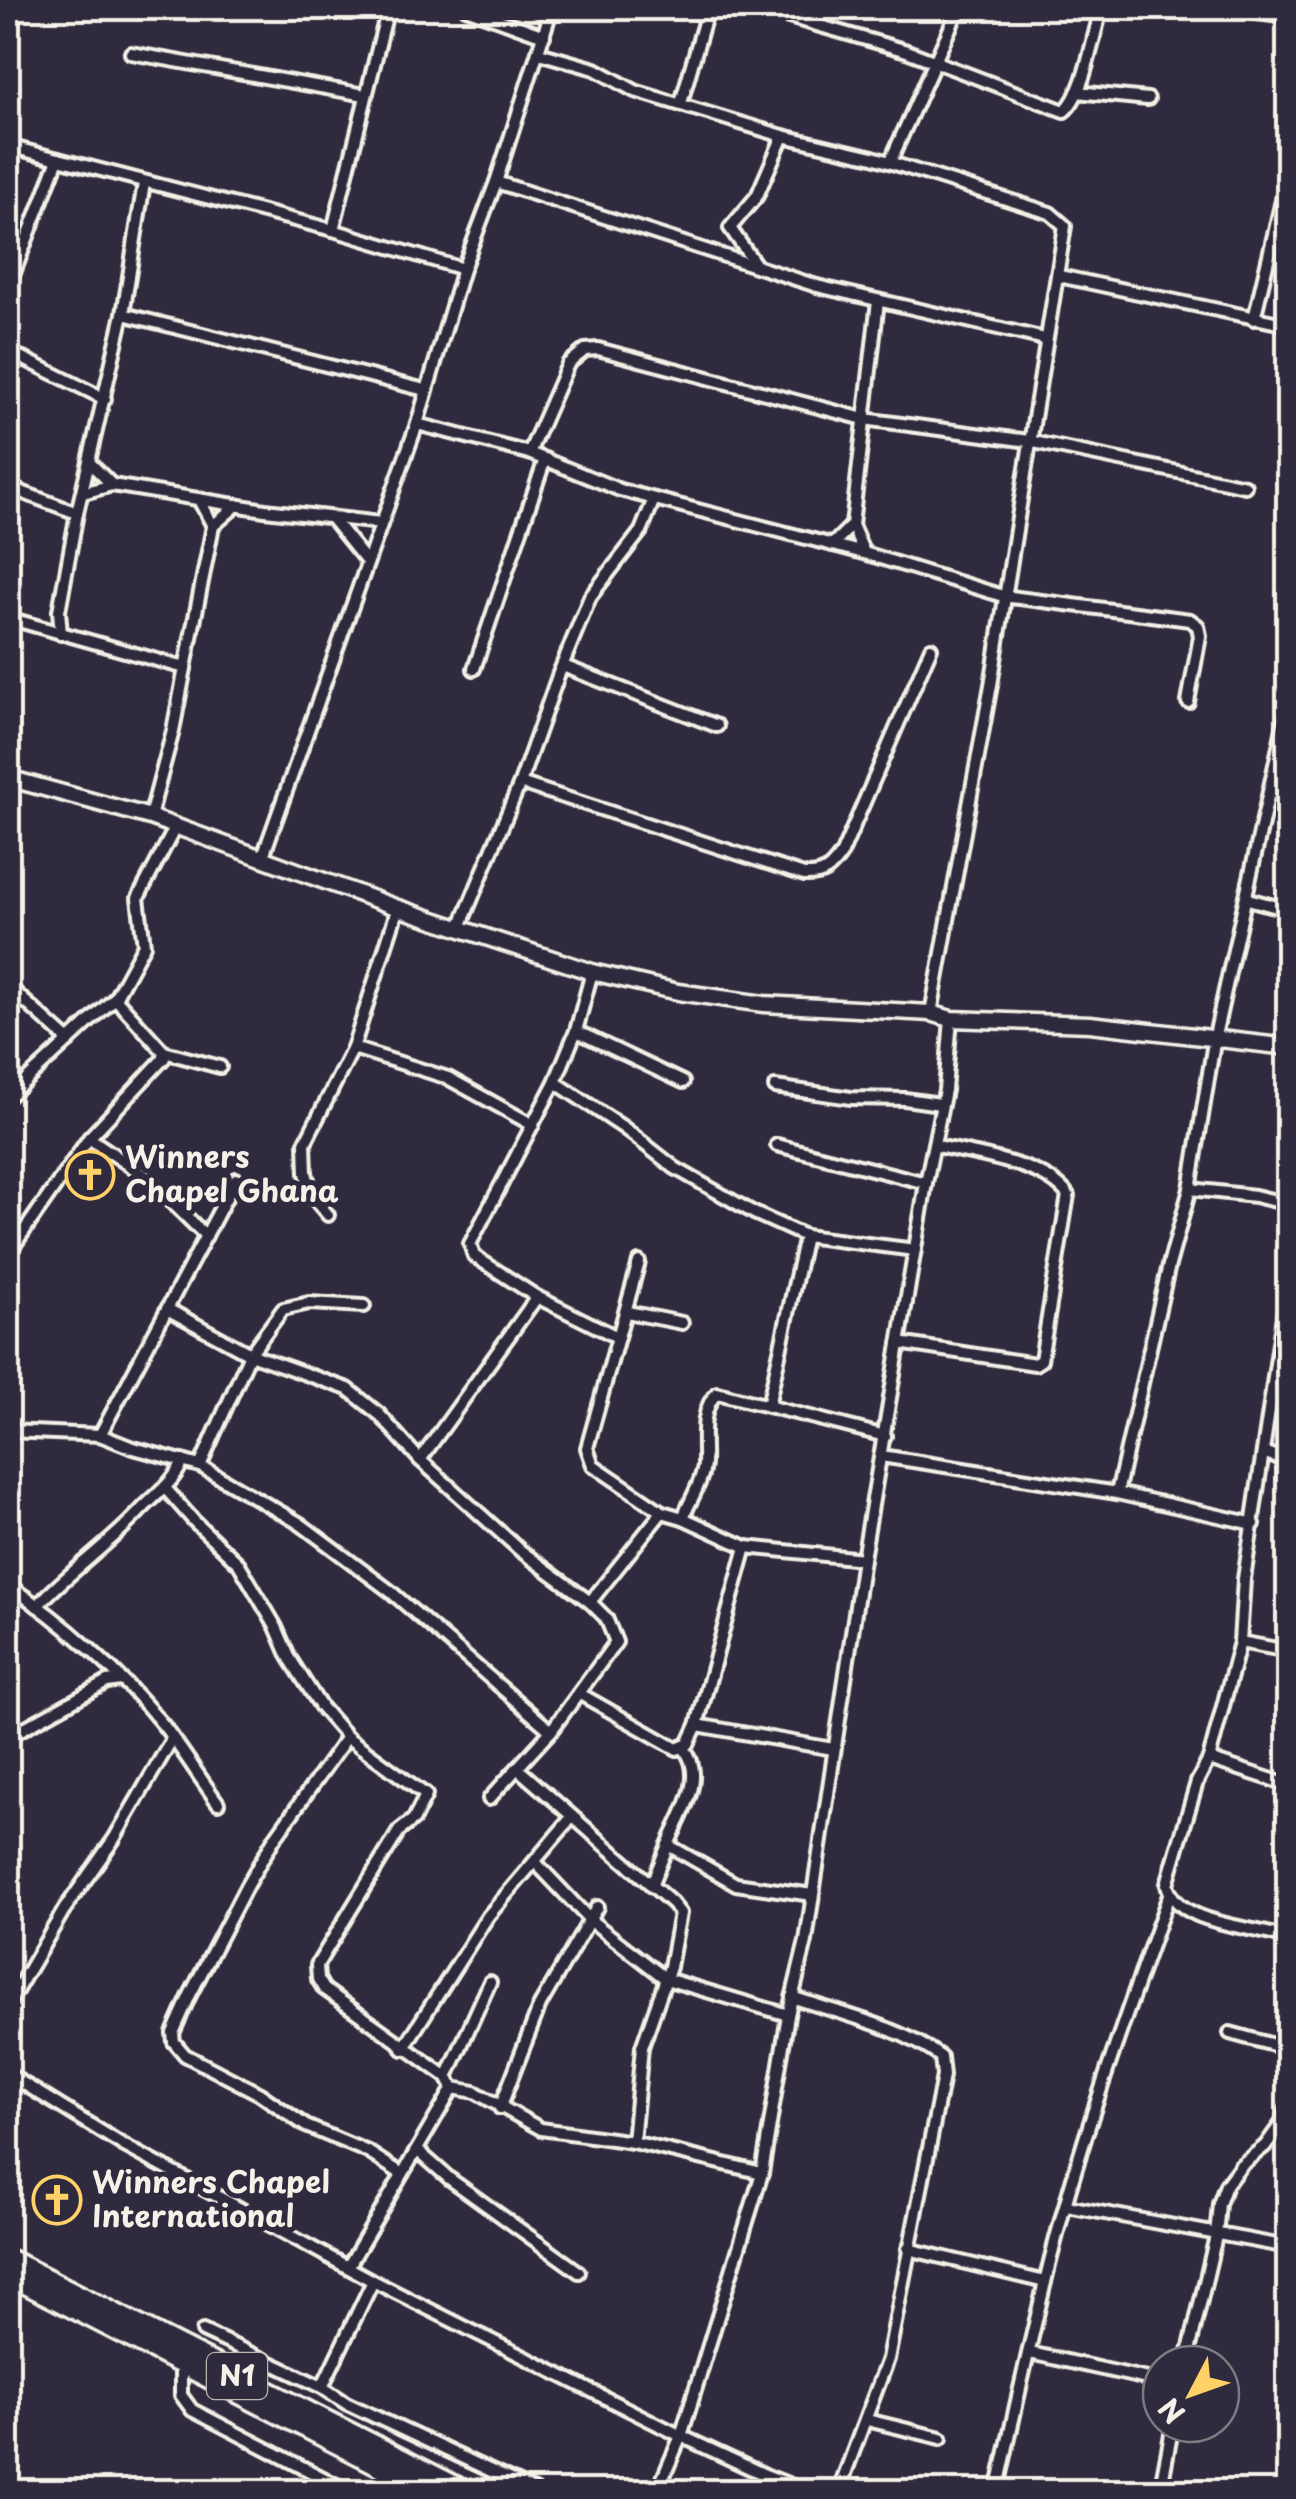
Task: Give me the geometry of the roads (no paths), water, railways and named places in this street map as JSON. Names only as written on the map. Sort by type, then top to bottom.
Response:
[{"type":"highway","name":"N1","points":[[8,2259],[467,2492]]},
{"type":"highway","name":"N1","points":[[8,2275],[431,2492]]},
{"type":"street","points":[[333,230],[388,8]]},
{"type":"street","points":[[466,8],[544,36]]},
{"type":"street","points":[[263,856],[417,424],[463,270],[552,8]]},
{"type":"street","points":[[681,104],[708,8]]},
{"type":"street","points":[[758,8],[813,26],[830,26],[1061,110],[1071,106],[1077,92],[1101,10],[1083,8]]},
{"type":"street","points":[[890,162],[959,8]]},
{"type":"street","points":[[1219,8],[1288,17]]},
{"type":"street","points":[[132,52],[365,95]]},
{"type":"street","points":[[539,53],[594,69],[635,92],[783,136],[890,162],[1050,213],[1065,226],[1023,496],[932,1013]]},
{"type":"street","points":[[1077,92],[1148,99]]},
{"type":"street","points":[[758,266],[730,228],[757,196],[783,136]]},
{"type":"street","points":[[8,146],[333,230],[463,270]]},
{"type":"street","points":[[8,288],[58,159]]},
{"type":"street","points":[[1254,319],[1285,207],[1288,175]]},
{"type":"street","points":[[496,182],[817,286],[1045,339]]},
{"type":"street","points":[[61,634],[59,611],[77,513],[123,314],[144,184]]},
{"type":"street","points":[[1059,276],[1288,325]]},
{"type":"street","points":[[864,554],[852,525],[878,301]]},
{"type":"street","points":[[123,314],[425,390]]},
{"type":"street","points":[[529,453],[568,364],[585,350],[631,355],[864,420],[1030,441],[1244,486]]},
{"type":"street","points":[[8,351],[105,399]]},
{"type":"street","points":[[417,424],[529,453],[620,490],[832,545],[1004,596],[1190,620],[1198,626],[1200,636],[1188,702]]},
{"type":"street","points":[[474,669],[545,459]]},
{"type":"street","points":[[89,462],[112,486]]},
{"type":"street","points":[[82,494],[112,486],[333,520],[381,523]]},
{"type":"street","points":[[8,487],[77,513]]},
{"type":"street","points":[[460,927],[520,784],[590,597],[641,531],[654,499]]},
{"type":"street","points":[[199,500],[213,526]]},
{"type":"street","points":[[150,817],[173,732],[213,526],[238,505]]},
{"type":"street","points":[[333,520],[368,562]]},
{"type":"street","points":[[832,545],[852,525]]},
{"type":"street","points":[[42,629],[59,611]]},
{"type":"street","points":[[8,618],[185,668]]},
{"type":"street","points":[[520,784],[716,848],[818,876],[831,870],[842,853],[931,648]]},
{"type":"street","points":[[563,666],[717,726]]},
{"type":"street","points":[[1117,1493],[1168,1264],[1190,1189],[1215,1036],[1288,706]]},
{"type":"street","points":[[8,778],[150,817],[398,908],[592,972],[678,992],[764,1004],[932,1013],[951,1019],[1090,1024],[1288,1046]]},
{"type":"street","points":[[1271,792],[1288,796]]},
{"type":"street","points":[[8,1097],[115,998],[144,945],[138,898],[176,826]]},
{"type":"street","points":[[1248,899],[1288,910]]},
{"type":"street","points":[[328,1215],[313,1198],[306,1173],[305,1143],[353,1048],[398,908]]},
{"type":"street","points":[[592,972],[576,1031],[556,1082],[470,1244],[474,1256],[537,1296],[616,1336]]},
{"type":"street","points":[[8,986],[69,1041]]},
{"type":"street","points":[[115,998],[164,1052],[220,1067]]},
{"type":"street","points":[[657,2492],[682,2436],[762,2173],[788,2015],[806,1940],[898,1343],[945,1090],[951,1019]]},
{"type":"street","points":[[576,1031],[683,1082]]},
{"type":"street","points":[[353,1048],[448,1078],[533,1125]]},
{"type":"street","points":[[10,1247],[89,1138],[159,1066],[164,1052]]},
{"type":"street","points":[[556,1082],[676,1168],[754,1213],[805,1236],[914,1250]]},
{"type":"street","points":[[775,1087],[852,1098],[905,1098],[940,1104]]},
{"type":"street","points":[[89,1138],[144,1174],[206,1236]]},
{"type":"street","points":[[777,1145],[926,1183]]},
{"type":"street","points":[[898,1343],[1035,1364],[1041,1360],[1068,1195],[1058,1183],[1016,1164],[934,1145]]},
{"type":"street","points":[[100,1435],[236,1179]]},
{"type":"street","points":[[1190,1189],[1288,1204]]},
{"type":"street","points":[[768,1406],[805,1236]]},
{"type":"street","points":[[639,1262],[587,1448],[593,1465],[662,1512],[746,1547],[863,1559]]},
{"type":"street","points":[[1288,1283],[1244,1580],[1240,1642],[1208,1759],[1167,1884],[1170,1895],[1189,1913],[1288,1938]]},
{"type":"street","points":[[420,1460],[537,1296]]},
{"type":"street","points":[[200,1466],[250,1354],[283,1309],[309,1303],[364,1306]]},
{"type":"street","points":[[169,1310],[250,1354],[348,1389],[521,1551],[606,1618],[616,1642],[551,1731],[489,1799]]},
{"type":"street","points":[[627,1312],[682,1322]]},
{"type":"street","points":[[683,1518],[703,1468],[702,1442],[711,1399],[718,1393],[885,1436]]},
{"type":"street","points":[[8,1431],[100,1435],[130,1448],[200,1466],[299,1523],[390,1591],[551,1731]]},
{"type":"street","points":[[1263,1452],[1288,1462]]},
{"type":"street","points":[[881,1456],[1117,1493],[1254,1524]]},
{"type":"street","points":[[36,1606],[128,1526],[166,1488],[184,1461]]},
{"type":"street","points":[[166,1488],[239,1564],[302,1680],[347,1737],[422,1789],[426,1802],[399,1831],[316,1965],[324,1989],[446,2076],[454,2088],[474,2092],[540,2129],[633,2142],[762,2173]]},
{"type":"street","points":[[590,1602],[662,1512]]},
{"type":"street","points":[[580,1694],[677,1750],[684,1748],[697,1725],[746,1547]]},
{"type":"street","points":[[8,1585],[121,1680],[172,1739],[218,1803]]},
{"type":"street","points":[[1240,1642],[1288,1651]]},
{"type":"street","points":[[8,1737],[107,1682],[121,1680]]},
{"type":"street","points":[[697,1725],[833,1749]]},
{"type":"street","points":[[347,1737],[274,1839],[247,1885],[190,1994],[174,2042],[185,2055],[260,2094],[306,2126],[368,2152],[402,2174]]},
{"type":"street","points":[[8,2005],[172,1739]]},
{"type":"street","points":[[651,1886],[694,1780],[694,1766],[684,1748]]},
{"type":"street","points":[[1208,1759],[1288,1785]]},
{"type":"street","points":[[518,1769],[672,1902],[680,1914],[666,1979],[642,2047],[633,2142]]},
{"type":"street","points":[[403,2048],[488,1916],[572,1817]]},
{"type":"street","points":[[668,1844],[736,1884],[812,1895]]},
{"type":"street","points":[[535,1862],[590,1920],[666,1979],[788,2015]]},
{"type":"street","points":[[997,2492],[1045,2282],[1067,2206],[1120,2030],[1170,1895]]},
{"type":"street","points":[[500,2108],[540,2005],[597,1907]]},
{"type":"street","points":[[446,2076],[490,1982]]},
{"type":"street","points":[[792,1998],[866,2018],[923,2045],[941,2057],[943,2076],[888,2359],[838,2492]]},
{"type":"street","points":[[1230,2033],[1288,2049]]},
{"type":"street","points":[[8,2074],[123,2145],[372,2280],[682,2436],[808,2492]]},
{"type":"street","points":[[348,2267],[454,2088]]},
{"type":"street","points":[[1191,2344],[1226,2186],[1241,2165],[1265,2146],[1288,2106]]},
{"type":"street","points":[[417,2150],[450,2179],[579,2272]]},
{"type":"street","points":[[1067,2206],[1288,2247]]},
{"type":"street","points":[[908,2249],[1045,2282]]},
{"type":"street","points":[[322,2388],[372,2280]]},
{"type":"street","points":[[203,2331],[536,2492]]},
{"type":"street","points":[[1030,2353],[1141,2378]]},
{"type":"street","points":[[180,2364],[181,2396],[192,2410],[350,2492]]},
{"type":"street","points":[[281,2397],[302,2378]]},
{"type":"street","points":[[867,2420],[942,2438]]},
{"type":"street","points":[[1160,2492],[1170,2444]]},
{"type":"place","name":"Winners Chapel Ghana","points":[[90,1175]]},
{"type":"place","name":"Winners Chapel International","points":[[57,2200]]}]
